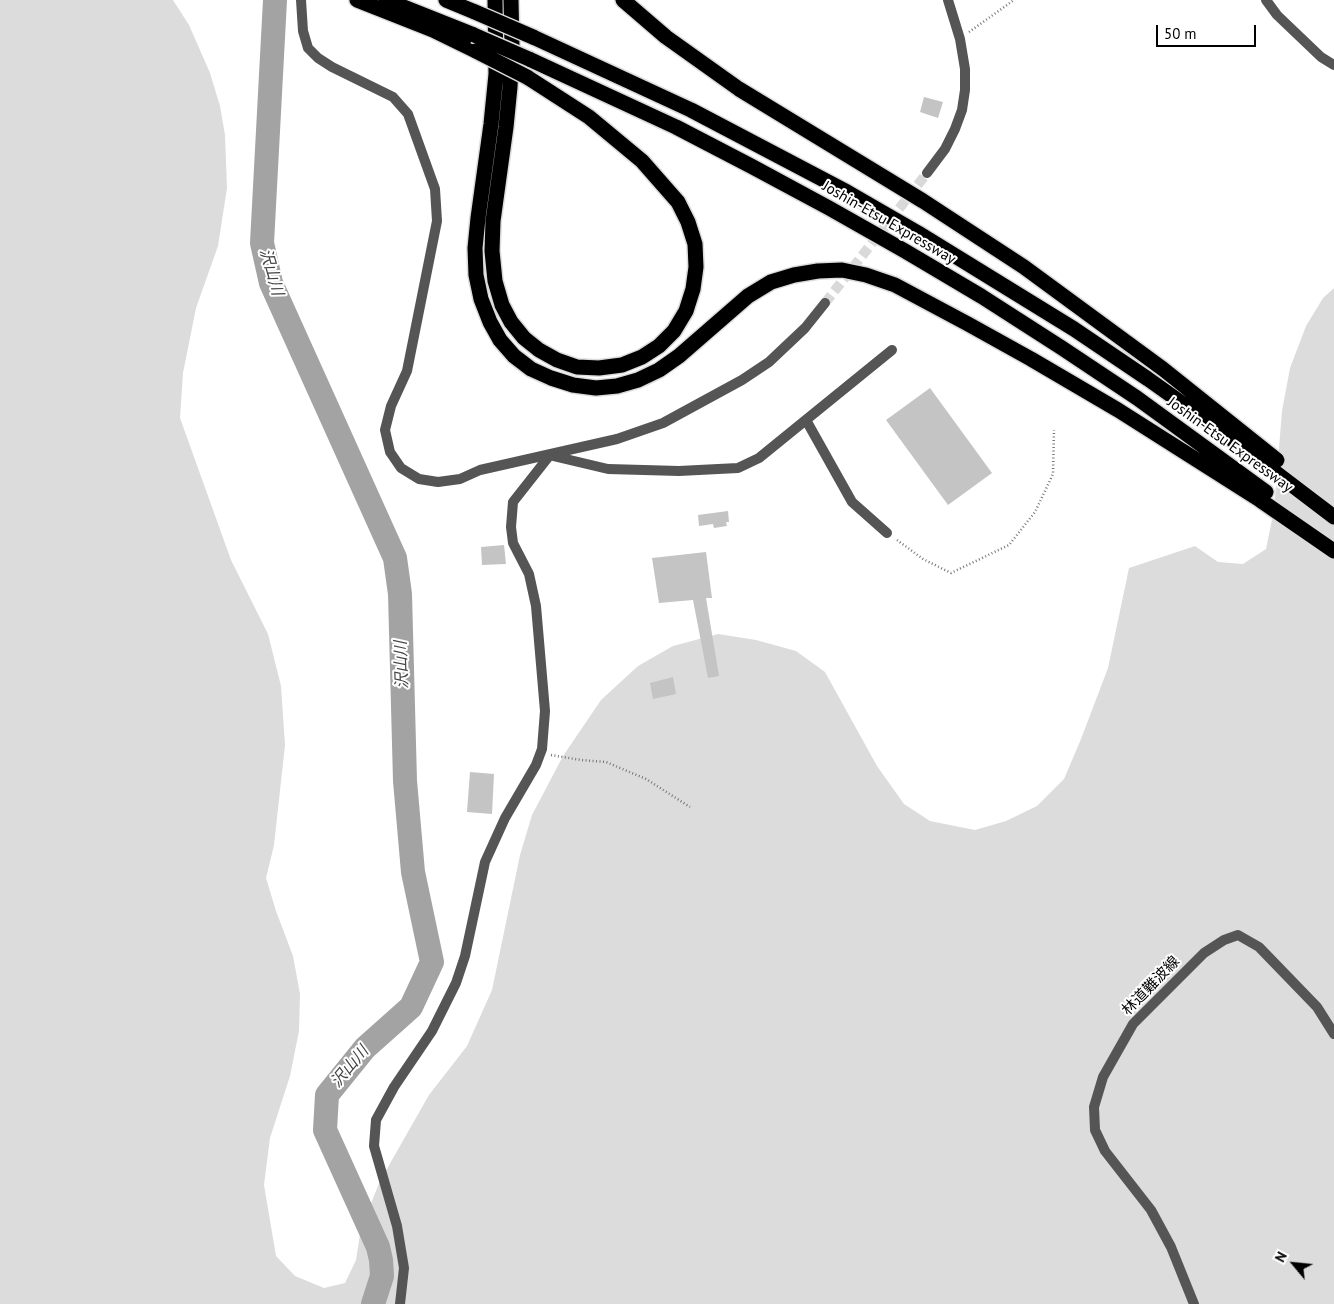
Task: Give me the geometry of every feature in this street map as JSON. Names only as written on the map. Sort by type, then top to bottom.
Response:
[{"type":"highway","points":[[357,0],[433,30],[476,50],[527,77],[590,118],[642,161],[678,202],[688,222],[695,244],[696,267],[693,289],[686,311],[674,331],[659,346],[642,357],[622,365],[599,368],[577,367],[557,360],[539,350],[524,338],[511,322],[502,305],[495,281],[492,251],[493,221],[510,87],[512,46],[511,0]]},
{"type":"highway","name":"Joshin-Etsu Expressway","points":[[386,0],[529,58],[660,120],[829,208],[972,291],[1137,398],[1263,490],[1334,546]]},
{"type":"highway","name":"Joshin-Etsu Expressway","points":[[446,0],[692,110],[830,182],[918,233],[1074,329],[1148,379],[1231,438],[1334,517]]},
{"type":"highway","points":[[495,0],[496,74],[475,248],[476,275],[481,299],[490,322],[500,340],[514,356],[531,369],[573,385],[596,388],[618,386],[659,370],[679,356],[748,296],[771,282],[794,275],[818,271],[842,270],[866,275],[895,285],[1031,358],[1238,485],[1334,551]]},
{"type":"highway","points":[[623,0],[666,37],[739,89],[923,200],[1039,277],[1177,380],[1334,508]]},
{"type":"street","points":[[301,0],[303,31],[308,48],[318,58],[332,67],[393,97],[403,108],[408,114],[435,189],[437,221],[407,371],[391,406],[385,430],[390,452],[401,468],[419,479],[438,482],[460,479],[480,470],[616,439],[663,423],[742,380],[769,362],[787,347],[826,303]]},
{"type":"street","points":[[927,173],[945,149],[955,129],[962,110],[965,90],[965,69],[960,39],[948,0]]},
{"type":"street","points":[[1266,0],[1277,15],[1321,57],[1334,65]]},
{"type":"street","points":[[550,455],[608,469],[679,471],[738,468],[759,458],[892,350]]},
{"type":"street","points":[[806,420],[852,502],[887,532]]},
{"type":"street","points":[[400,1304],[404,1268],[397,1226],[374,1146],[376,1120],[394,1087],[432,1031],[456,983],[485,862],[505,818],[536,765],[542,749],[545,711],[536,606],[529,574],[513,543],[511,526],[513,502],[550,455]]},
{"type":"street","name":"林道難波線","points":[[1194,1304],[1171,1247],[1151,1210],[1105,1151],[1095,1130],[1094,1107],[1103,1077],[1133,1024],[1204,953],[1224,940],[1238,935],[1259,947],[1317,1007],[1334,1034]]},
{"type":"path","points":[[960,39],[1014,0]]},
{"type":"path","points":[[887,532],[923,559],[951,573],[1009,544],[1035,512],[1052,474],[1054,430]]},
{"type":"path","points":[[540,753],[606,762],[646,779],[690,807]]},
{"type":"shaded area","points":[[0,0],[173,0],[189,25],[210,73],[220,106],[225,135],[227,188],[218,246],[196,308],[183,373],[180,418],[231,560],[268,634],[281,686],[285,745],[274,845],[266,878],[293,956],[300,994],[299,1031],[290,1076],[270,1138],[264,1185],[276,1256],[295,1276],[324,1288],[345,1283],[356,1260],[361,1228],[380,1181],[429,1095],[467,1046],[492,990],[520,855],[532,815],[563,756],[601,700],[638,666],[673,646],[718,634],[756,640],[796,651],[825,672],[877,766],[904,804],[930,821],[975,830],[1006,821],[1037,806],[1064,779],[1081,739],[1108,668],[1129,568],[1195,546],[1218,562],[1243,564],[1266,549],[1274,510],[1282,411],[1290,368],[1306,326],[1323,298],[1334,288],[1334,1304],[0,1304]]},
{"type":"building","points":[[924,97],[943,102],[938,118],[920,112]]},
{"type":"building","points":[[930,388],[992,473],[948,505],[886,420]]},
{"type":"building","points":[[728,511],[729,522],[726,522],[727,526],[714,528],[713,524],[699,526],[698,515]]},
{"type":"building","points":[[504,545],[506,564],[482,565],[481,547]]},
{"type":"building","points":[[706,552],[712,598],[706,598],[719,676],[708,678],[693,600],[659,603],[652,558]]},
{"type":"building","points":[[673,677],[676,694],[653,699],[650,683]]},
{"type":"building","points":[[470,772],[494,774],[492,814],[467,812]]},
{"type":"waterway","name":"沢山川","points":[[275,0],[262,243],[271,283],[395,558],[400,594],[405,781],[413,872],[432,962],[411,1007],[365,1048],[327,1095],[325,1130],[378,1247],[381,1260],[382,1276],[373,1304]]},
{"type":"tunnel","points":[[825,303],[927,173]]}]
